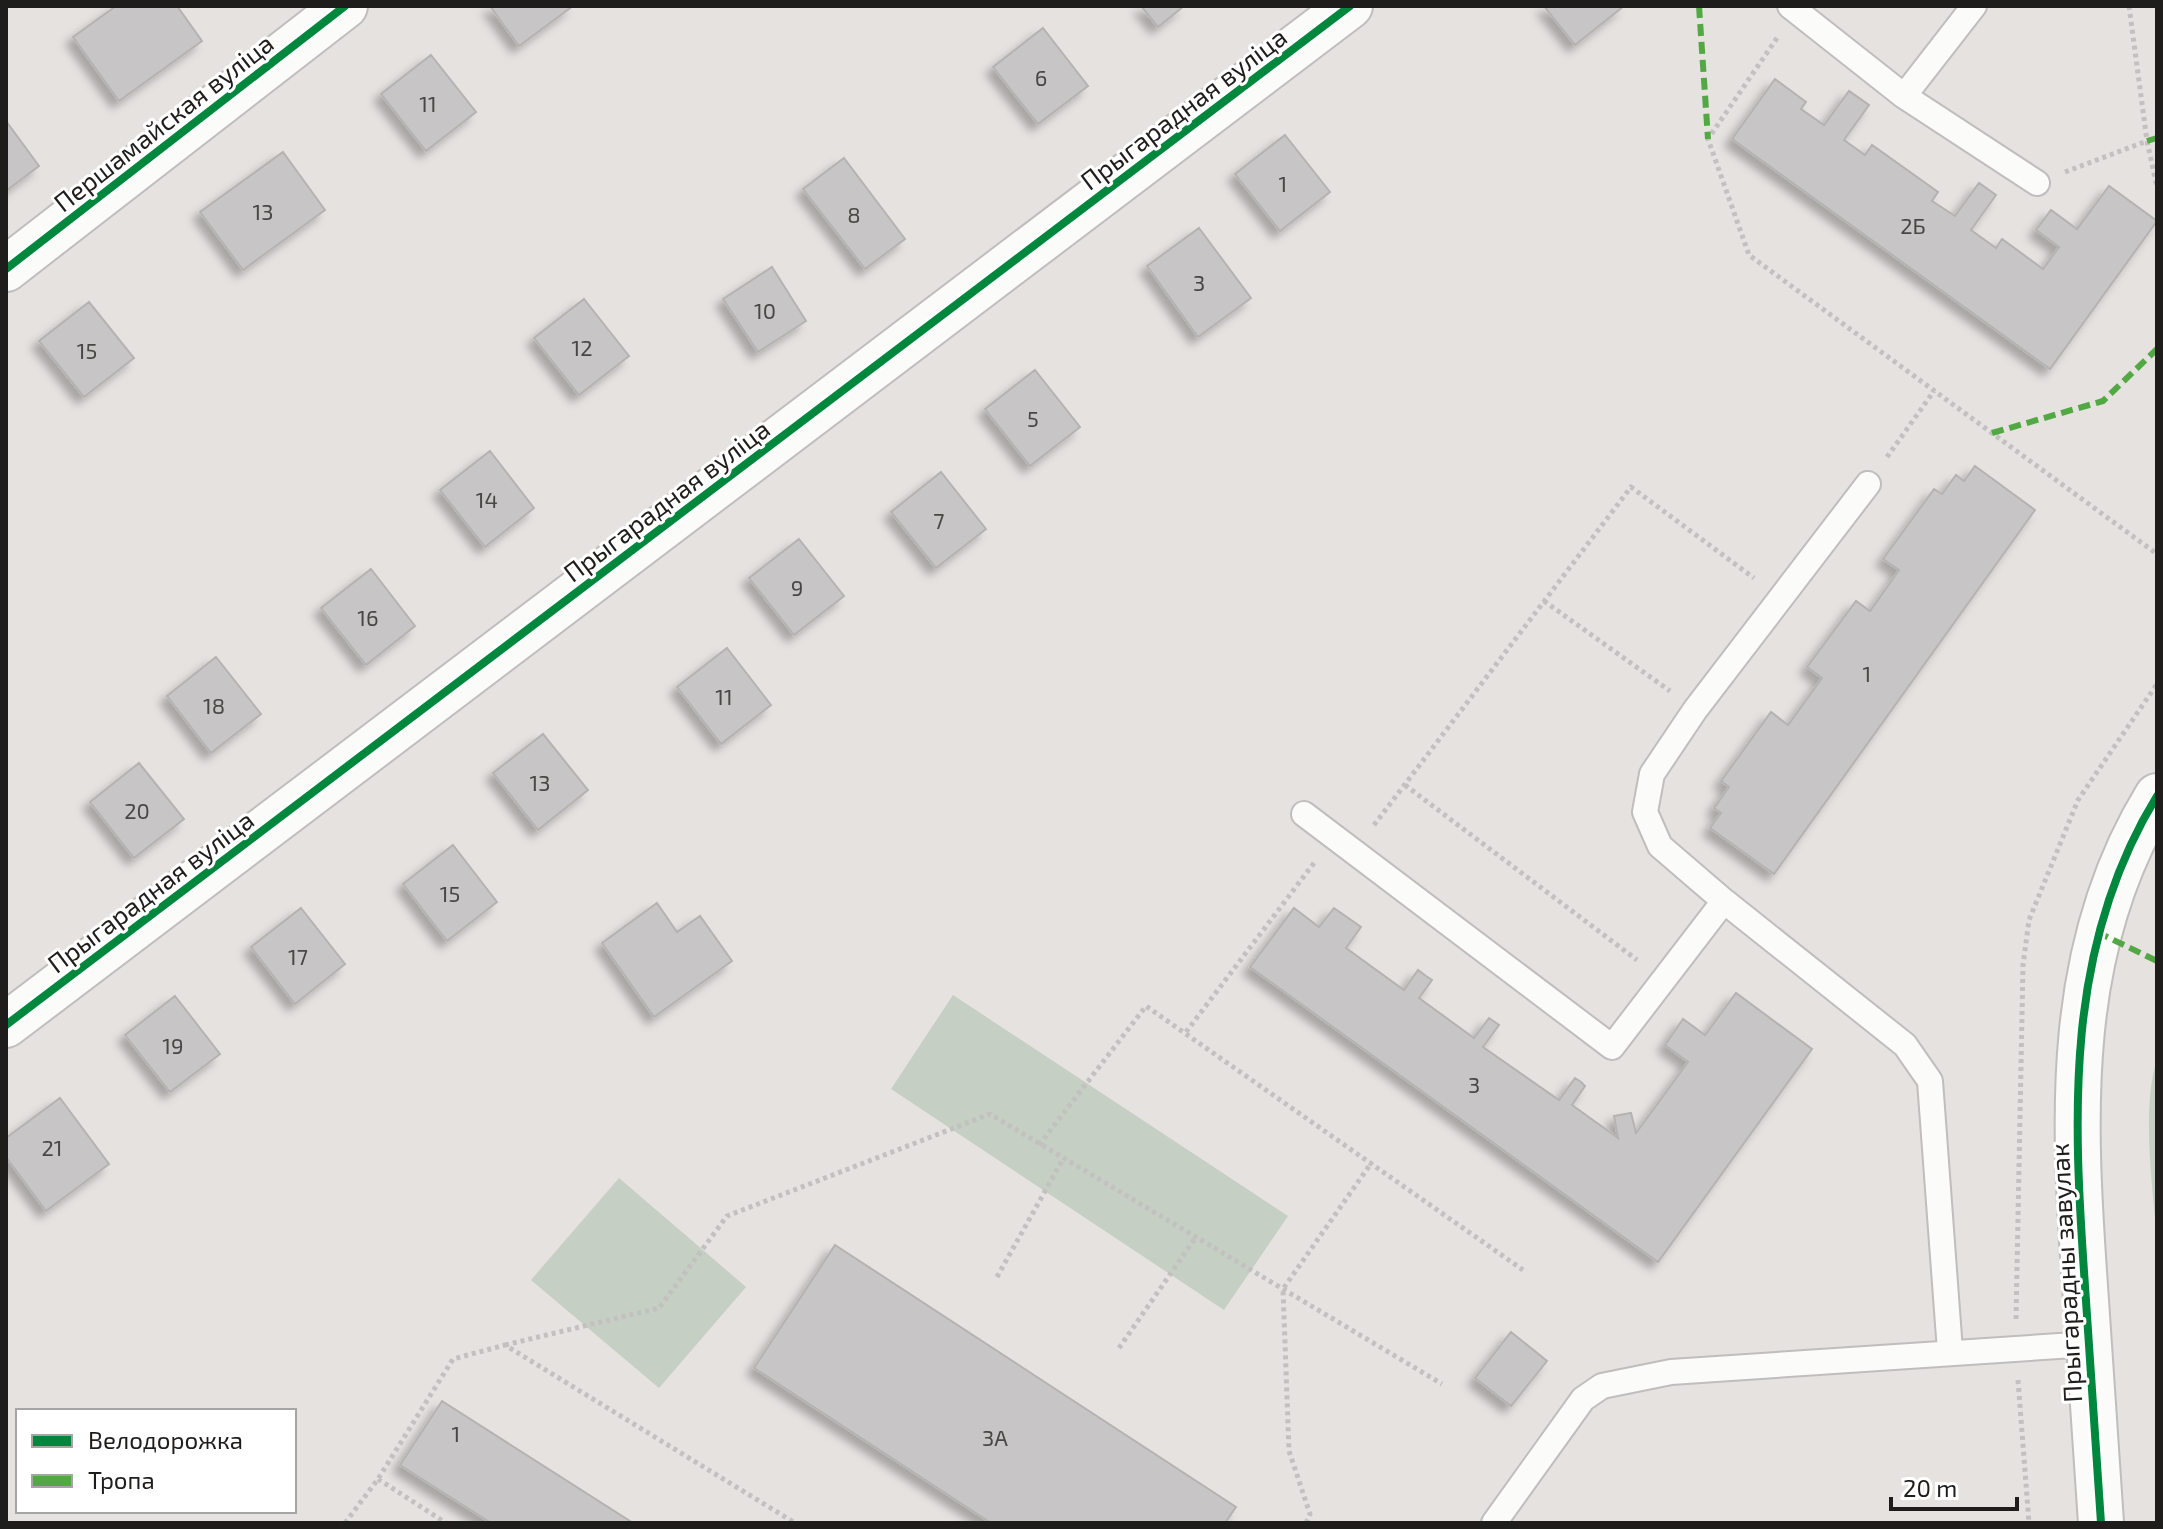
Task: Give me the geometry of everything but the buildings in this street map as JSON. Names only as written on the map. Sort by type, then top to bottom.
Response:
[{"type":"street","name":"Першамайская вуліца","points":[[6,269],[345,6]]},
{"type":"street","name":"Прыгарадная вуліца","points":[[6,1025],[1350,6]]},
{"type":"street","name":"Прыгарадны завулак","points":[[2101,1523],[2078,1180],[2077,1087],[2082,1013],[2097,932],[2139,825],[2157,796]]},
{"type":"lane","points":[[1904,96],[1974,6]]},
{"type":"lane","points":[[1793,8],[1904,96],[2037,183]]},
{"type":"lane","points":[[1868,484],[1695,710],[1652,774],[1645,812],[1660,846],[1905,1045],[1930,1081],[1950,1351]]},
{"type":"lane","points":[[1304,814],[1612,1047],[1724,901]]},
{"type":"lane","points":[[1494,1523],[1583,1399],[1602,1386],[1671,1372],[2089,1344]]},
{"type":"path","points":[[2129,6],[2147,141],[2157,187]]},
{"type":"path","points":[[1793,8],[1708,139],[1749,255],[2157,554]]},
{"type":"path","points":[[2037,183],[2147,141]]},
{"type":"path","points":[[1868,484],[1934,391]]},
{"type":"path","points":[[1354,851],[1631,487],[1780,598]]},
{"type":"path","points":[[1544,601],[1695,710]]},
{"type":"path","points":[[1405,785],[1664,980]]},
{"type":"path","points":[[1186,1032],[1334,836]]},
{"type":"path","points":[[1038,1145],[1146,1006],[1523,1270]]},
{"type":"path","points":[[345,1523],[378,1479],[453,1359],[659,1308],[727,1216],[990,1114],[1442,1384]]},
{"type":"path","points":[[997,1277],[1063,1159]]},
{"type":"path","points":[[1306,1523],[1310,1514],[1289,1451],[1283,1289],[1372,1162]]},
{"type":"path","points":[[1119,1348],[1196,1237]]},
{"type":"path","points":[[505,1345],[795,1523]]},
{"type":"path","points":[[378,1479],[446,1523]]},
{"type":"shaded area","points":[[953,995],[1288,1216],[1224,1310],[891,1089]]},
{"type":"shaded area","points":[[2157,1059],[2157,1241],[2149,1125],[2152,1079]]},
{"type":"shaded area","points":[[619,1178],[746,1287],[659,1388],[531,1280]]},
{"type":"marked path","points":[[1699,6],[1708,139]]},
{"type":"marked path","points":[[2147,141],[2157,138]]},
{"type":"marked path","points":[[1992,433],[2103,401],[2157,349]]},
{"type":"marked path","points":[[2097,932],[2157,961]]},
{"type":"cycle path","points":[[6,269],[345,6]]},
{"type":"cycle path","points":[[6,1025],[1350,6]]},
{"type":"cycle path","points":[[2101,1523],[2078,1159],[2082,1034],[2090,973],[2105,912],[2127,853],[2157,796]]}]
